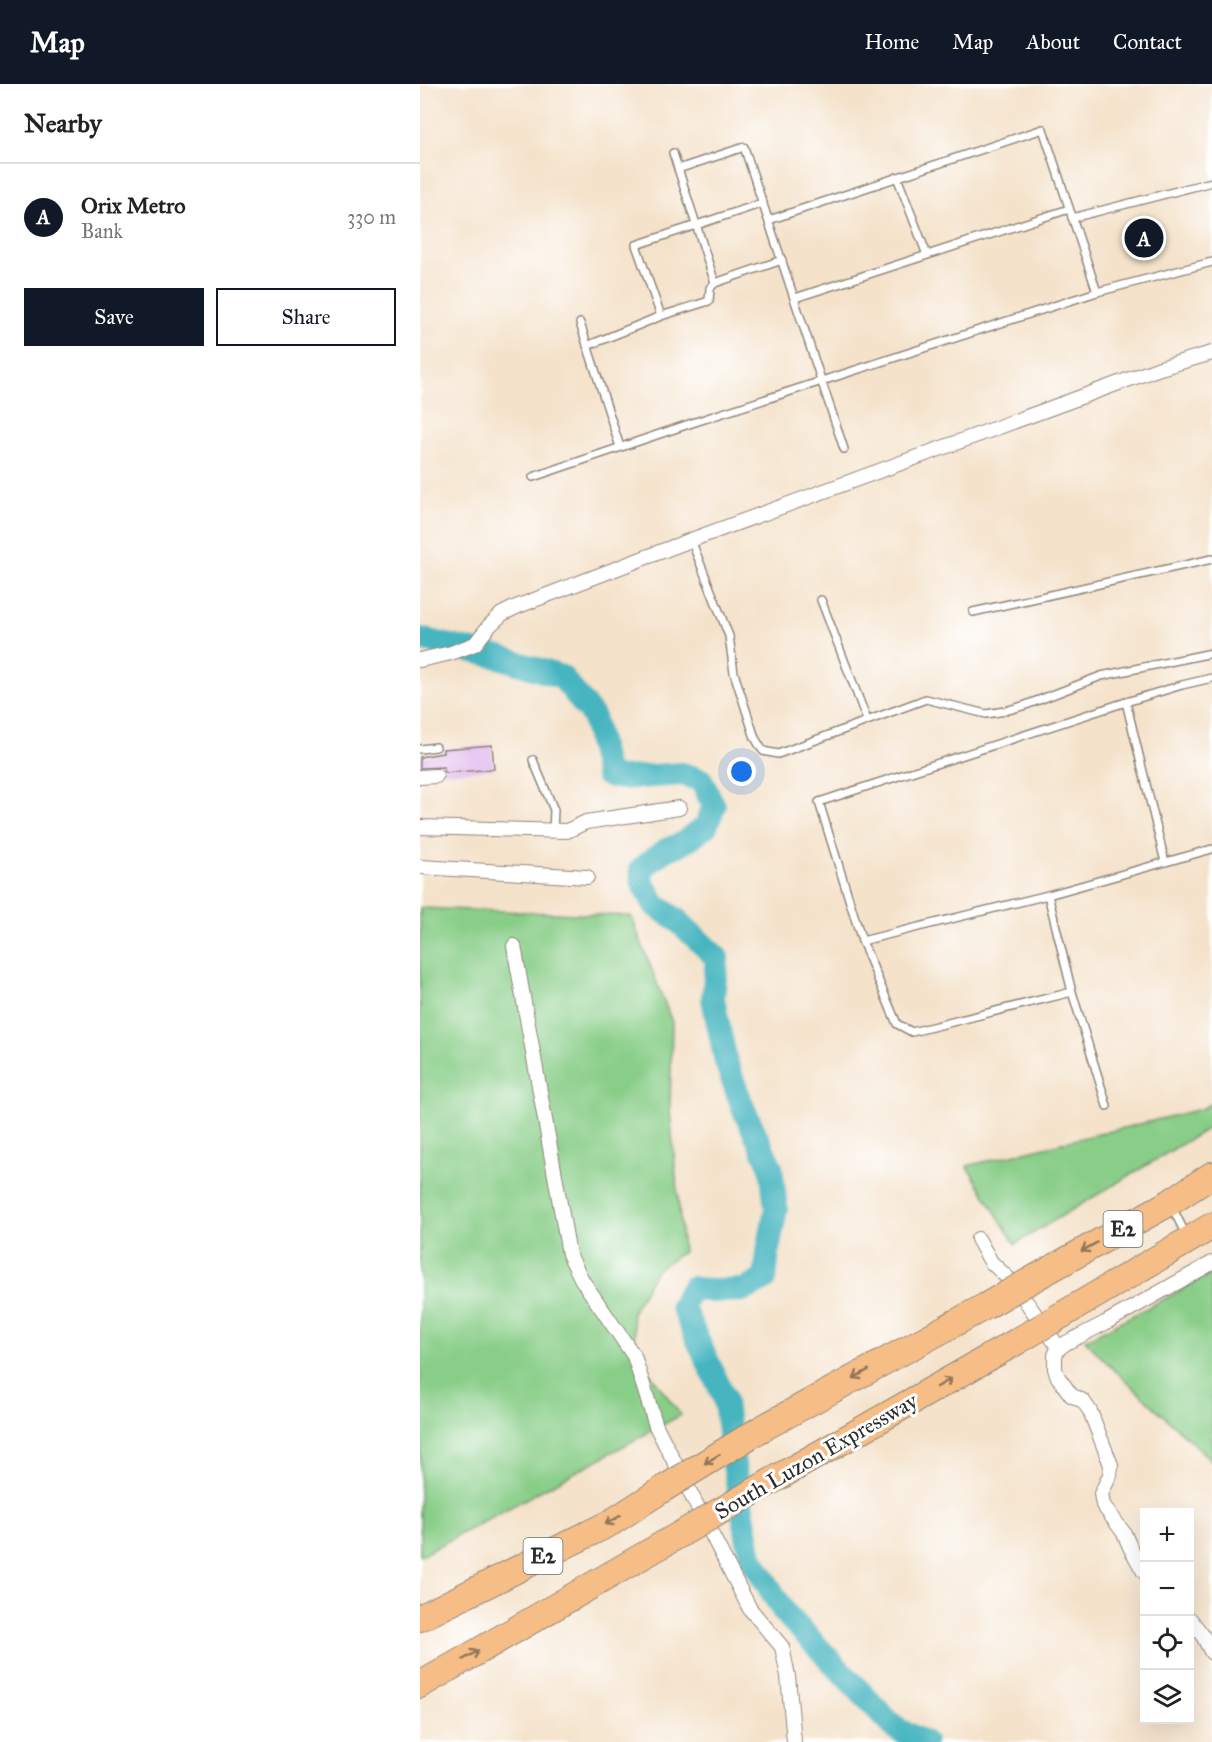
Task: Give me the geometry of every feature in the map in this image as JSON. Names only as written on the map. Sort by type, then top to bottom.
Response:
[{"type":"highway","name":"E2","points":[[420,1618],[612,1522],[761,1429],[986,1306],[1169,1203],[1212,1176]]},
{"type":"highway","name":"South Luzon Expressway","points":[[420,1684],[1016,1342],[1212,1226]]},
{"type":"street","points":[[420,660],[451,653],[475,644],[502,614],[691,540],[1160,368],[1212,353]]},
{"type":"street","points":[[420,777],[436,776]]},
{"type":"street","points":[[420,826],[567,831],[586,822],[679,808]]},
{"type":"street","points":[[420,867],[587,877]]},
{"type":"street","points":[[514,946],[569,1254],[582,1280],[634,1356],[656,1426],[750,1609],[782,1647],[788,1676],[794,1742]]},
{"type":"street","points":[[978,1239],[991,1262],[1013,1283],[1059,1348]]},
{"type":"street","points":[[1140,1565],[1124,1533],[1103,1505],[1101,1494],[1110,1475],[1111,1465],[1090,1411],[1083,1401],[1071,1395],[1057,1373],[1055,1360],[1059,1348],[1212,1263]]},
{"type":"street","points":[[1194,1625],[1212,1653]]},
{"type":"lane","points":[[769,220],[1043,129],[1097,292]]},
{"type":"lane","points":[[678,169],[744,147],[844,449]]},
{"type":"lane","points":[[674,153],[715,283]]},
{"type":"lane","points":[[897,177],[927,255]]},
{"type":"lane","points":[[1072,218],[1212,182]]},
{"type":"lane","points":[[661,316],[636,245],[763,203]]},
{"type":"lane","points":[[795,298],[1069,209]]},
{"type":"lane","points":[[587,346],[661,316],[709,301],[710,288],[715,283],[782,260]]},
{"type":"lane","points":[[533,477],[1097,292],[1212,262]]},
{"type":"lane","points":[[580,323],[620,447]]},
{"type":"lane","points":[[691,540],[729,636],[734,673],[755,738],[763,751],[778,754],[926,699],[986,714],[1005,711],[1101,676],[1212,653]]},
{"type":"lane","points":[[974,612],[1212,560]]},
{"type":"lane","points":[[821,600],[867,720]]},
{"type":"lane","points":[[1072,992],[912,1032],[897,1024],[862,940],[819,802],[1126,702],[1212,678]]},
{"type":"lane","points":[[1126,702],[1165,862]]},
{"type":"lane","points":[[420,749],[436,747]]},
{"type":"lane","points":[[533,760],[554,810],[553,831]]},
{"type":"lane","points":[[862,940],[1048,895],[1212,849]]},
{"type":"lane","points":[[1048,895],[1072,992],[1107,1106]]},
{"type":"lane","points":[[1169,1203],[1189,1239]]},
{"type":"green space","points":[[420,908],[631,916],[672,1022],[670,1111],[683,1252],[656,1270],[632,1313],[638,1357],[681,1415],[420,1556]]},
{"type":"green space","points":[[1212,1103],[1212,1126],[1015,1244],[967,1166],[1201,1109]]},
{"type":"green space","points":[[1212,1271],[1212,1461],[1085,1340],[1176,1293]]},
{"type":"building","points":[[492,745],[494,769],[445,773],[444,767],[420,768],[420,757],[443,753],[443,749]]},
{"type":"waterway","points":[[420,639],[499,657],[562,677],[593,716],[607,775],[622,778],[682,774],[701,780],[714,806],[706,826],[683,843],[664,851],[641,869],[642,882],[655,905],[677,920],[717,958],[713,999],[726,1062],[744,1110],[771,1167],[776,1208],[765,1279],[744,1290],[712,1291],[692,1288],[682,1306],[724,1397],[751,1557],[784,1612],[895,1728],[924,1742]]},
{"type":"place","name":"Orix Metro","points":[[1144,238]]}]
